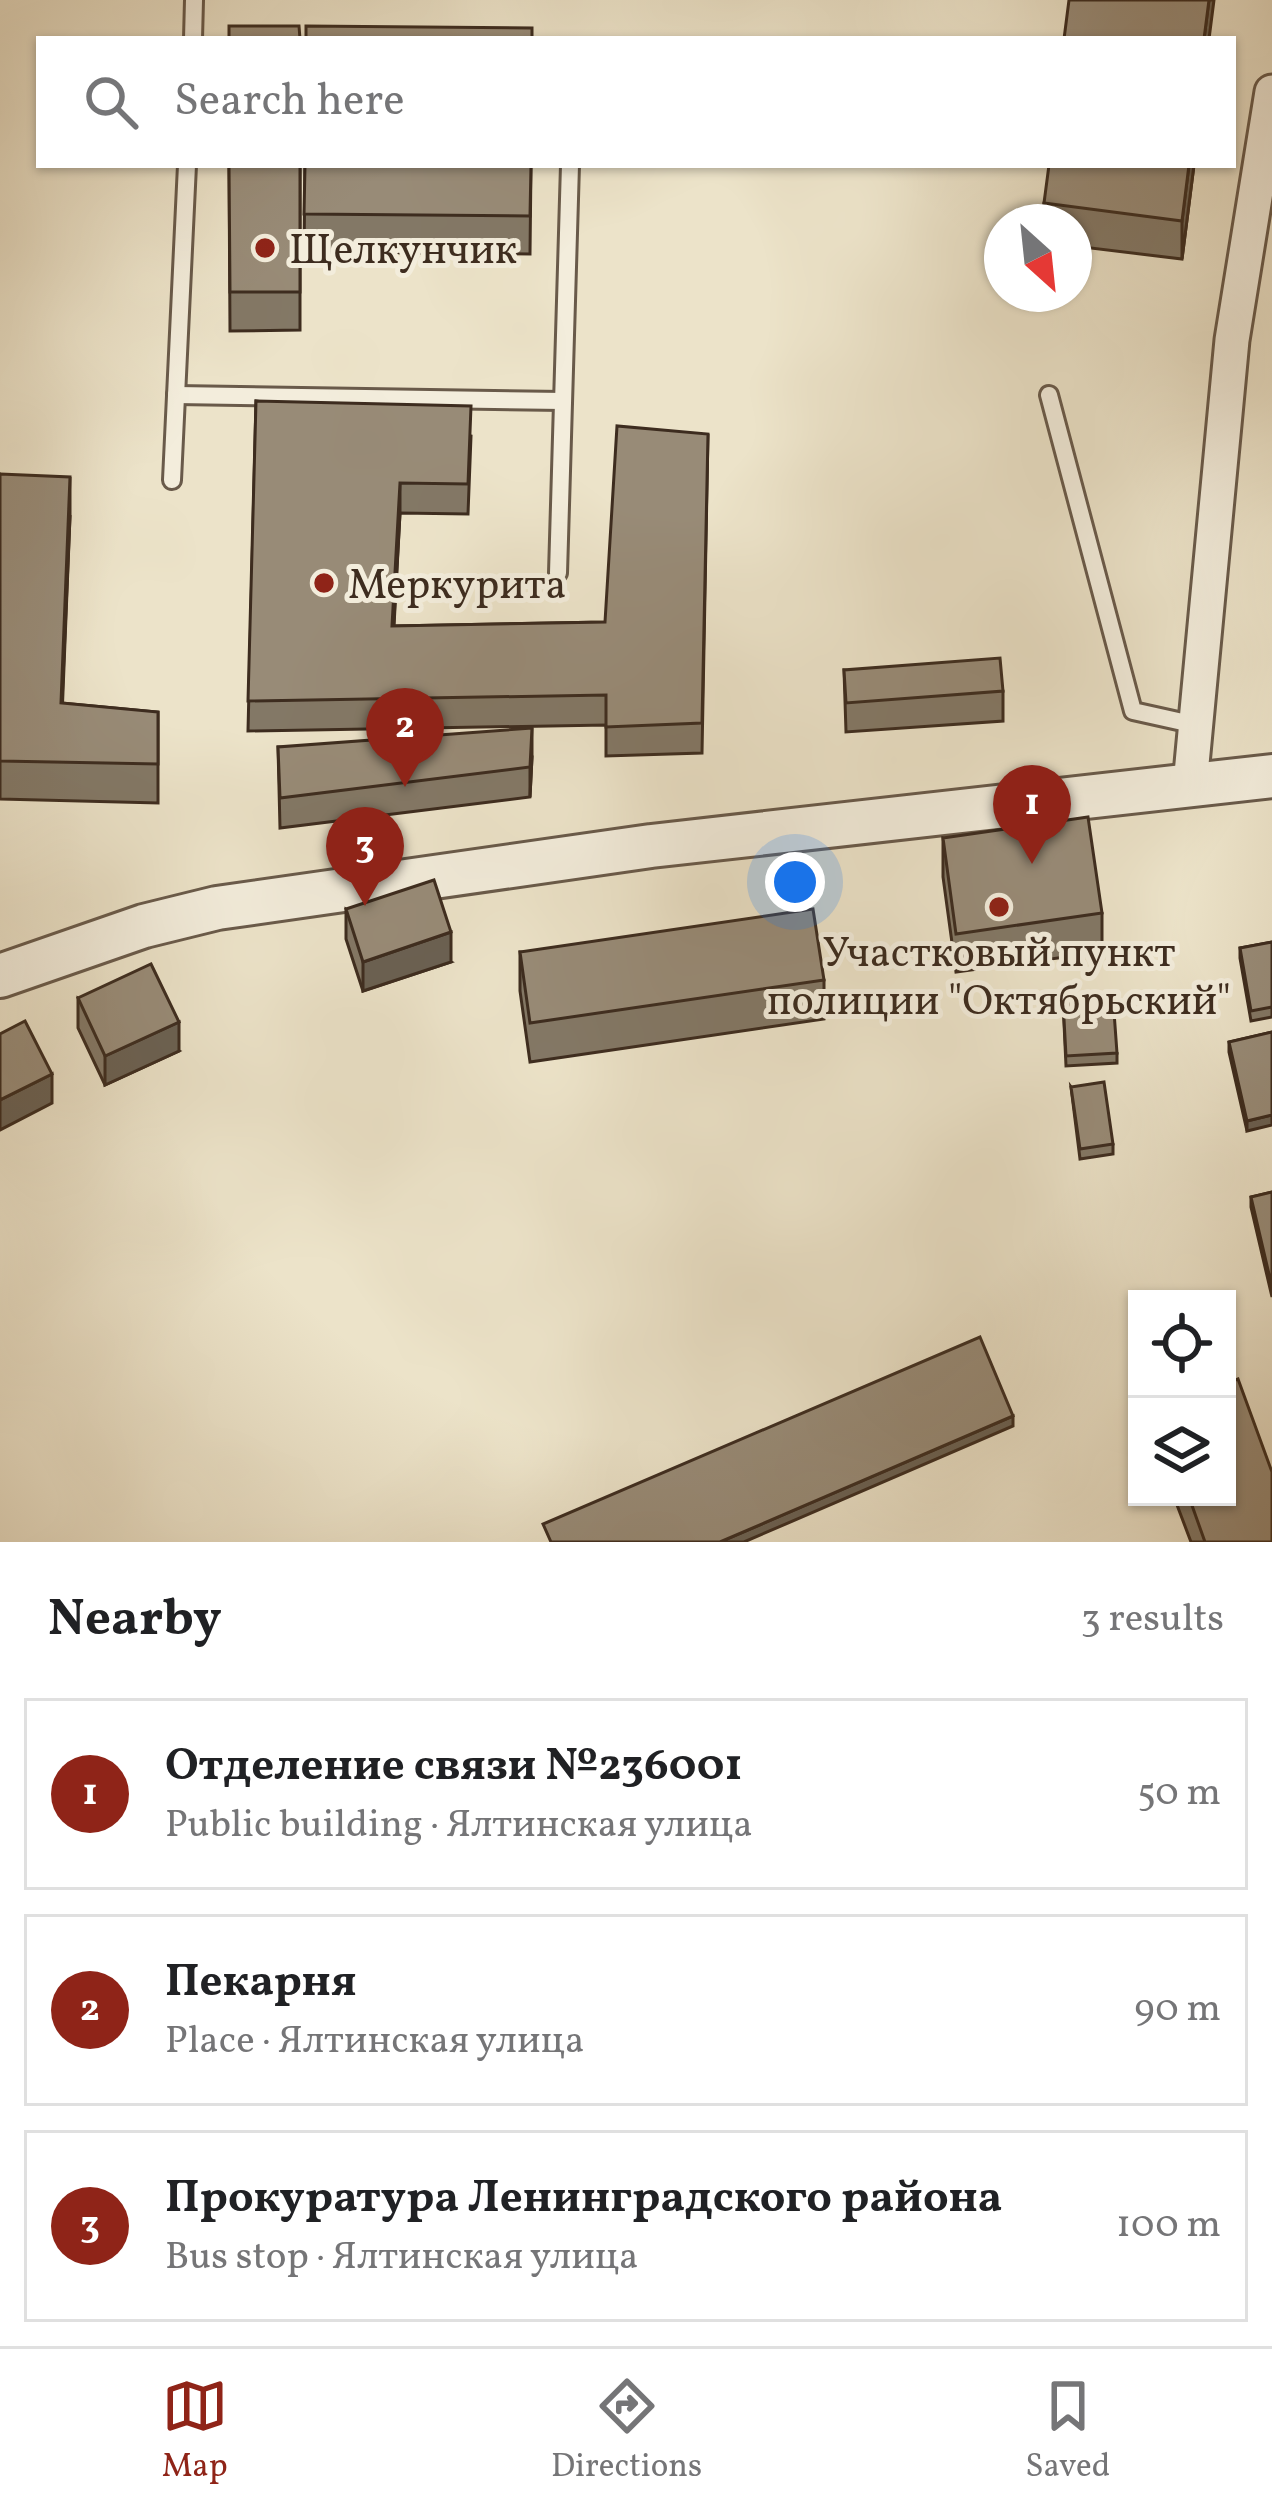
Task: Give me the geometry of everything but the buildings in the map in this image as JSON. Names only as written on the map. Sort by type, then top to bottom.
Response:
[{"type":"street","points":[[1190,785],[1232,340],[1272,92]]},
{"type":"street","points":[[0,976],[145,926],[218,908],[651,846],[1272,776]]},
{"type":"lane","points":[[193,36],[194,0]]},
{"type":"lane","points":[[172,480],[187,168]]},
{"type":"lane","points":[[558,573],[570,168]]},
{"type":"lane","points":[[1049,394],[1133,711],[1196,725]]},
{"type":"lane","points":[[176,395],[562,401]]},
{"type":"place","name":"Щелкунчик","points":[[265,248]]},
{"type":"place","name":"Меркурита","points":[[324,583]]},
{"type":"place","name":"Пекарня","points":[[405,787]]},
{"type":"place","name":"Отделение связи №236001","points":[[1032,864]]},
{"type":"place","name":"Прокуратура Ленинградского района","points":[[365,906]]},
{"type":"place","name":"Участковый пункт полиции \"Октябрьский\"","points":[[999,907]]}]
